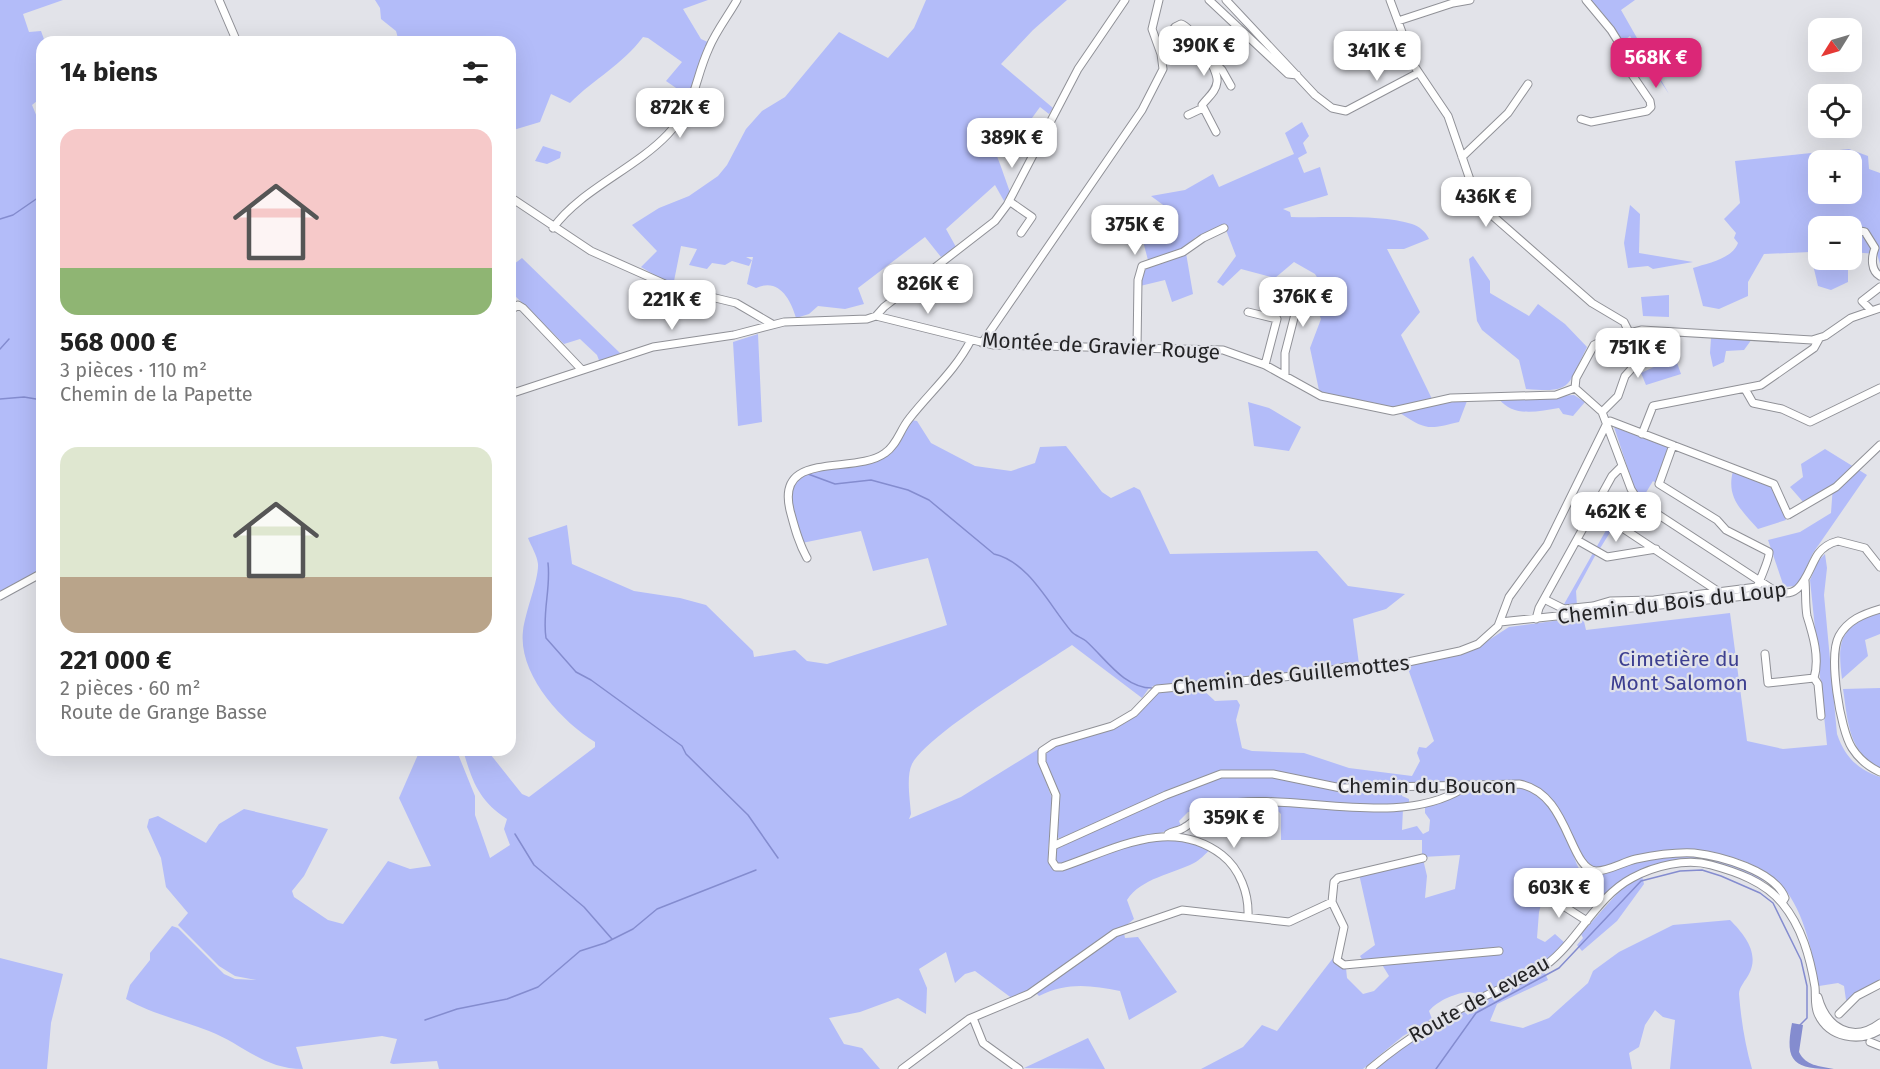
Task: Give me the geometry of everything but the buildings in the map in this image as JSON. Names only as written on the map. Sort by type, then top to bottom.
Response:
[{"type":"street","points":[[219,0],[234,36]]},
{"type":"street","points":[[553,228],[567,213],[656,146],[682,118],[692,102],[709,47],[737,0]]},
{"type":"street","points":[[876,316],[884,307],[982,233],[1009,201],[1078,69],[1125,0]]},
{"type":"street","points":[[982,344],[1143,110],[1161,74],[1162,58],[1152,30],[1159,0]]},
{"type":"street","points":[[1209,0],[1288,74],[1296,75]]},
{"type":"street","points":[[1226,0],[1321,102],[1332,108],[1346,111],[1418,73]]},
{"type":"street","points":[[1390,0],[1418,73],[1445,109],[1474,197],[1483,210],[1593,303],[1624,322],[1629,332]]},
{"type":"street","points":[[1398,21],[1470,0]]},
{"type":"street","points":[[1581,119],[1591,122],[1647,111],[1651,107],[1650,101],[1620,57],[1621,46],[1586,0]]},
{"type":"street","points":[[1159,48],[1175,27],[1184,25],[1190,28],[1216,73],[1217,82],[1203,108],[1188,115]]},
{"type":"street","points":[[1207,56],[1222,70],[1231,86]]},
{"type":"street","points":[[1462,157],[1508,113],[1528,84]]},
{"type":"street","points":[[1203,108],[1216,132]]},
{"type":"street","points":[[516,201],[553,228],[591,251],[674,288],[736,303],[772,324]]},
{"type":"street","points":[[1009,201],[1032,218],[1021,233]]},
{"type":"street","points":[[1137,348],[1138,280],[1142,266],[1183,252],[1203,238],[1224,228]]},
{"type":"street","points":[[1862,232],[1866,233],[1875,248],[1871,261],[1876,274],[1880,276]]},
{"type":"street","points":[[1871,310],[1862,301],[1880,287]]},
{"type":"street","points":[[1285,290],[1295,314],[1285,353],[1285,375]]},
{"type":"street","points":[[516,306],[518,305],[523,308],[582,370]]},
{"type":"street","points":[[1642,434],[1653,406],[1769,381],[1814,348],[1820,339],[1851,318],[1880,308]]},
{"type":"street","points":[[1248,312],[1277,319],[1265,365]]},
{"type":"street","name":"Montée de Gravier Rouge","points":[[516,392],[653,347],[734,335],[772,324],[867,319],[876,316],[982,344],[1223,350],[1265,365],[1325,398],[1393,411],[1451,398],[1556,395],[1575,388]]},
{"type":"street","points":[[1602,412],[1618,396],[1625,376],[1642,356],[1654,331]]},
{"type":"street","points":[[1772,589],[1645,508],[1630,489],[1602,412],[1575,388],[1576,378],[1594,345],[1629,332],[1654,331],[1820,339]]},
{"type":"street","points":[[807,558],[798,540],[786,497],[792,481],[809,471],[866,460],[887,452],[907,420],[951,373],[971,340]]},
{"type":"street","points":[[1745,388],[1753,403],[1782,409],[1810,422],[1880,388]]},
{"type":"street","points":[[1607,423],[1610,422],[1765,479],[1774,484],[1788,515],[1836,487],[1880,445]]},
{"type":"street","name":"Chemin des Guillemottes","points":[[1053,846],[1056,795],[1042,762],[1042,752],[1054,743],[1112,726],[1134,713],[1153,691],[1203,683],[1314,674],[1346,667],[1375,669],[1478,644],[1494,632],[1500,622],[1506,602],[1547,545],[1607,423]]},
{"type":"street","points":[[1544,599],[1564,609],[1593,606],[1610,601],[1654,600],[1755,588],[1770,559],[1769,552],[1726,530],[1717,520],[1659,484],[1674,445]]},
{"type":"street","points":[[1536,619],[1544,599],[1612,476],[1622,466]]},
{"type":"street","points":[[1621,527],[1719,592]]},
{"type":"street","points":[[1577,540],[1607,557],[1656,549]]},
{"type":"street","name":"Chemin du Bois du Loup","points":[[1500,622],[1764,594],[1772,589],[1786,592],[1805,581],[1818,554],[1838,541],[1854,543],[1865,548],[1880,567]]},
{"type":"street","points":[[0,596],[36,576]]},
{"type":"street","points":[[1805,581],[1807,614],[1812,628],[1816,670],[1814,678],[1818,684],[1821,716]]},
{"type":"street","points":[[1880,609],[1863,614],[1848,624],[1839,635],[1835,652],[1842,718],[1848,739],[1857,755],[1880,772]]},
{"type":"street","points":[[1765,654],[1768,683],[1814,678]]},
{"type":"street","name":"Chemin du Boucon","points":[[1053,846],[1166,795],[1221,774],[1273,774],[1341,788],[1519,784],[1535,789],[1553,805],[1581,862],[1590,870],[1603,870],[1634,860],[1675,853],[1711,856],[1758,872],[1781,890],[1785,898],[1782,903]]},
{"type":"street","points":[[1053,846],[1053,864],[1062,867],[1123,845],[1166,835],[1184,828],[1208,808],[1222,805],[1293,804],[1332,808],[1405,805],[1437,801],[1465,787]]},
{"type":"street","points":[[1166,835],[1199,841],[1226,858],[1241,880],[1248,916]]},
{"type":"street","points":[[1423,858],[1338,878],[1334,882],[1332,902],[1344,927],[1337,960],[1344,965],[1499,951]]},
{"type":"street","name":"Route de Leveau","points":[[1370,1069],[1419,1030],[1540,969],[1554,958],[1587,921],[1630,879],[1664,866],[1685,863],[1708,864],[1764,886],[1782,903],[1804,942],[1815,990]]},
{"type":"street","points":[[1548,888],[1549,884],[1565,907],[1587,921]]},
{"type":"street","points":[[902,1069],[973,1018],[1029,994],[1109,936],[1182,910],[1289,922],[1332,902]]},
{"type":"street","points":[[1839,1014],[1857,996],[1880,984]]},
{"type":"street","points":[[1815,990],[1824,1015],[1837,1028],[1860,1032],[1880,1023]]},
{"type":"street","points":[[1815,990],[1816,1007],[1820,1017],[1835,1032],[1847,1037],[1860,1037],[1880,1030]]},
{"type":"street","points":[[973,1018],[983,1043],[1019,1069]]},
{"type":"street","points":[[1870,1042],[1880,1046]]},
{"type":"green space","points":[[0,0],[63,0],[23,14],[29,32],[41,31],[43,36],[36,36],[36,102],[32,105],[36,115],[36,573],[0,593]]},
{"type":"green space","points":[[375,0],[708,0],[683,9],[701,39],[710,43],[689,97],[666,81],[682,62],[648,38],[643,37],[626,56],[570,103],[551,94],[540,122],[516,129],[516,36],[397,36],[396,31],[381,19],[380,8]]},
{"type":"green space","points":[[926,0],[1067,0],[1033,30],[1001,64],[1053,108],[1049,114],[1040,107],[1032,118],[986,133],[1010,192],[1004,201],[995,185],[946,229],[956,247],[941,257],[925,237],[858,288],[864,304],[845,309],[818,306],[809,314],[796,318],[783,292],[771,286],[764,285],[756,288],[747,284],[753,257],[746,257],[752,260],[749,266],[732,261],[725,265],[712,263],[707,269],[689,265],[697,249],[681,246],[673,286],[641,267],[657,251],[632,225],[659,208],[689,196],[718,176],[727,165],[746,129],[762,111],[785,97],[839,32],[888,58],[914,28]]},
{"type":"green space","points":[[1589,0],[1635,0],[1621,10],[1669,94],[1630,36],[1622,42]]},
{"type":"green space","points":[[1302,122],[1309,136],[1303,143],[1307,153],[1298,158],[1304,173],[1320,167],[1328,195],[1283,209],[1290,212],[1291,217],[1369,218],[1399,221],[1417,226],[1429,239],[1404,249],[1387,249],[1420,312],[1401,335],[1432,399],[1409,406],[1392,407],[1320,395],[1310,348],[1321,319],[1316,307],[1331,300],[1315,274],[1294,262],[1275,278],[1241,269],[1223,286],[1217,282],[1236,256],[1226,230],[1222,227],[1196,237],[1182,250],[1148,260],[1141,234],[1174,213],[1151,196],[1185,190],[1213,174],[1219,187],[1294,154],[1285,133]]},
{"type":"green space","points":[[543,146],[561,152],[560,158],[547,164],[535,161]]},
{"type":"green space","points":[[1808,153],[1808,204],[1862,204],[1862,154],[1868,156],[1869,169],[1880,173],[1880,264],[1877,254],[1862,253],[1862,216],[1808,216],[1808,252],[1764,254],[1748,282],[1748,296],[1719,309],[1703,306],[1693,268],[1725,257],[1735,248],[1738,243],[1734,238],[1736,233],[1724,219],[1740,203],[1735,161]]},
{"type":"green space","points":[[1630,205],[1640,214],[1639,253],[1693,262],[1653,269],[1648,266],[1628,268],[1624,243]]},
{"type":"green space","points":[[1186,253],[1193,294],[1172,302],[1165,280],[1140,286],[1143,267]]},
{"type":"green space","points":[[1473,256],[1490,281],[1490,293],[1529,316],[1538,304],[1565,324],[1587,347],[1567,385],[1553,390],[1526,389],[1519,360],[1482,330],[1477,321],[1469,259]]},
{"type":"green space","points":[[522,258],[621,354],[600,363],[597,355],[580,339],[564,344],[516,297],[516,262]]},
{"type":"green space","points":[[1814,270],[1848,270],[1848,282],[1831,290],[1818,286]]},
{"type":"green space","points":[[1669,295],[1669,317],[1643,316],[1641,297]]},
{"type":"green space","points":[[758,334],[762,422],[738,426],[733,342]]},
{"type":"green space","points":[[1711,338],[1752,339],[1744,350],[1726,351],[1724,362],[1713,367],[1710,353]]},
{"type":"green space","points":[[1675,357],[1681,374],[1646,385],[1641,373]]},
{"type":"green space","points":[[1574,395],[1585,402],[1573,416],[1563,414],[1559,408],[1519,411],[1505,405],[1499,399]]},
{"type":"green space","points":[[1467,401],[1459,422],[1441,426],[1423,426],[1400,413],[1443,403]]},
{"type":"green space","points":[[1248,402],[1269,408],[1301,427],[1289,451],[1254,446]]},
{"type":"green space","name":"Cimetière du Mont Salomon","points":[[911,420],[917,421],[931,443],[975,466],[1011,471],[1035,463],[1040,447],[1066,446],[1102,492],[1111,498],[1134,487],[1140,490],[1170,554],[1317,551],[1348,586],[1405,594],[1386,609],[1353,619],[1359,664],[1312,673],[1156,685],[1149,688],[1142,698],[1072,645],[961,719],[922,751],[912,764],[909,781],[911,814],[909,819],[961,797],[1040,748],[1038,760],[1053,801],[1048,852],[1063,846],[1063,840],[1057,837],[1058,794],[1045,762],[1045,755],[1053,746],[1099,734],[1125,723],[1156,693],[1168,689],[1201,688],[1215,701],[1237,700],[1240,705],[1236,720],[1242,748],[1252,751],[1304,753],[1349,768],[1412,776],[1420,761],[1417,753],[1419,747],[1426,748],[1434,741],[1407,666],[1475,649],[1509,627],[1583,617],[1586,630],[1730,613],[1747,741],[1783,749],[1827,745],[1810,580],[1818,561],[1825,554],[1827,568],[1824,595],[1837,734],[1848,756],[1858,766],[1880,777],[1880,981],[1860,991],[1849,1001],[1846,1000],[1844,986],[1838,983],[1819,986],[1807,934],[1791,897],[1771,876],[1757,867],[1724,855],[1673,851],[1610,867],[1595,868],[1582,858],[1570,831],[1567,834],[1576,863],[1582,873],[1589,877],[1599,876],[1632,862],[1682,854],[1708,857],[1733,864],[1767,881],[1718,865],[1684,861],[1668,862],[1637,873],[1606,895],[1595,893],[1586,896],[1583,904],[1574,906],[1573,892],[1566,884],[1555,889],[1551,882],[1547,883],[1539,912],[1537,938],[1545,942],[1555,934],[1565,943],[1538,967],[1506,985],[1481,995],[1465,992],[1442,1001],[1429,1011],[1432,1019],[1403,1036],[1363,1069],[1201,1069],[1243,1047],[1262,1025],[1277,1031],[1333,958],[1335,963],[1346,968],[1347,978],[1363,994],[1374,991],[1389,976],[1378,958],[1363,961],[1360,956],[1375,945],[1359,874],[1423,859],[1427,876],[1425,898],[1455,889],[1460,855],[1422,857],[1422,840],[1281,840],[1281,814],[1269,802],[1235,801],[1215,803],[1188,812],[1179,821],[1181,826],[1160,833],[1161,838],[1185,841],[1210,850],[1194,863],[1140,886],[1127,900],[1134,919],[1123,928],[1125,938],[1138,937],[1177,992],[1129,1020],[1120,991],[1079,986],[1059,988],[1039,996],[1035,992],[1049,981],[1048,977],[1028,993],[1013,999],[975,971],[965,974],[955,983],[946,952],[919,969],[927,988],[926,1014],[898,998],[860,1012],[829,1018],[844,1044],[862,1048],[880,1069],[439,1069],[437,1061],[390,1063],[397,1039],[382,1036],[296,1047],[303,1069],[289,1068],[265,1060],[221,1036],[156,1013],[126,999],[130,985],[150,960],[150,953],[172,926],[178,928],[224,974],[235,979],[256,980],[235,976],[219,966],[178,925],[188,913],[166,887],[161,858],[147,827],[149,819],[158,816],[206,843],[219,824],[244,809],[328,829],[304,876],[292,891],[294,897],[328,920],[343,924],[388,861],[410,869],[431,866],[399,798],[417,756],[459,756],[475,796],[475,815],[490,858],[510,845],[504,829],[507,819],[483,797],[465,756],[492,756],[522,794],[529,797],[595,747],[595,742],[569,722],[544,695],[527,664],[523,647],[523,631],[538,570],[535,554],[528,538],[567,525],[572,564],[634,591],[680,598],[706,605],[753,651],[754,657],[795,650],[807,661],[827,664],[947,625],[928,558],[873,571],[861,531],[802,543],[789,500],[791,486],[808,473],[884,456],[893,447]],"holes":[[[1452,784],[1458,793],[1425,805],[1425,813],[1430,820],[1429,831],[1423,834],[1417,826],[1402,830],[1403,809],[1409,802],[1409,799],[1402,796],[1404,785]]]},
{"type":"green space","points":[[1614,427],[1670,448],[1656,483],[1653,481],[1642,499],[1635,490]]},
{"type":"green space","points":[[1825,449],[1867,475],[1813,553],[1800,581],[1795,586],[1784,587],[1768,540],[1800,532],[1831,513],[1833,485],[1804,503],[1790,487],[1803,477],[1801,464]]},
{"type":"green space","points":[[1733,471],[1773,486],[1786,520],[1758,529],[1736,503],[1731,480]]},
{"type":"green space","points":[[1627,493],[1631,499],[1599,550],[1596,548]]},
{"type":"green space","points":[[1593,553],[1596,554],[1576,591],[1577,606],[1563,606]]},
{"type":"green space","points":[[1880,613],[1880,634],[1865,640],[1868,656],[1842,679],[1840,654],[1844,636],[1856,623]]},
{"type":"green space","points":[[1880,688],[1880,768],[1861,753],[1851,734],[1843,689]]},
{"type":"green space","points":[[1642,876],[1644,884],[1617,921],[1582,951],[1577,945],[1583,938],[1581,934],[1623,887]]},
{"type":"green space","points":[[1730,920],[1745,938],[1752,951],[1752,966],[1739,994],[1747,1051],[1752,1069],[1670,1069],[1675,1020],[1663,1017],[1655,1010],[1645,1025],[1639,1047],[1629,1053],[1632,1069],[1375,1069],[1408,1042],[1463,1011],[1468,1015],[1494,995],[1544,971],[1548,980],[1497,1004],[1490,1021],[1523,1028],[1549,1018],[1588,983],[1593,971],[1619,952],[1673,925]]},
{"type":"green space","points":[[0,958],[63,974],[51,1023],[47,1069],[0,1069]]},
{"type":"green space","points":[[1088,1038],[1105,1069],[1024,1068]]},
{"type":"shaded area","points":[[1792,1023],[1803,1025],[1799,1052],[1802,1057],[1813,1065],[1834,1069],[1810,1067],[1795,1061],[1790,1047]]},
{"type":"waterway","points":[[0,219],[13,215],[36,199]]},
{"type":"waterway","points":[[0,349],[9,339]]},
{"type":"waterway","points":[[0,399],[24,397],[36,399]]},
{"type":"waterway","points":[[808,474],[835,484],[871,480],[908,490],[929,500],[994,554],[1018,566],[1028,575],[1071,631],[1086,641],[1124,678],[1142,687],[1152,688]]},
{"type":"waterway","points":[[548,563],[546,638],[576,672],[591,680],[682,746],[686,754],[748,815],[778,858]]},
{"type":"waterway","points":[[515,834],[534,865],[584,907],[612,939]]},
{"type":"waterway","points":[[425,1020],[457,1009],[507,999],[538,987],[580,951],[605,943],[633,929],[657,909],[756,870]]},
{"type":"waterway","points":[[1436,1069],[1476,1013],[1559,968],[1641,881],[1680,871],[1702,870],[1721,876],[1760,893],[1773,903],[1801,960],[1807,986],[1807,1018],[1800,1025]]}]
